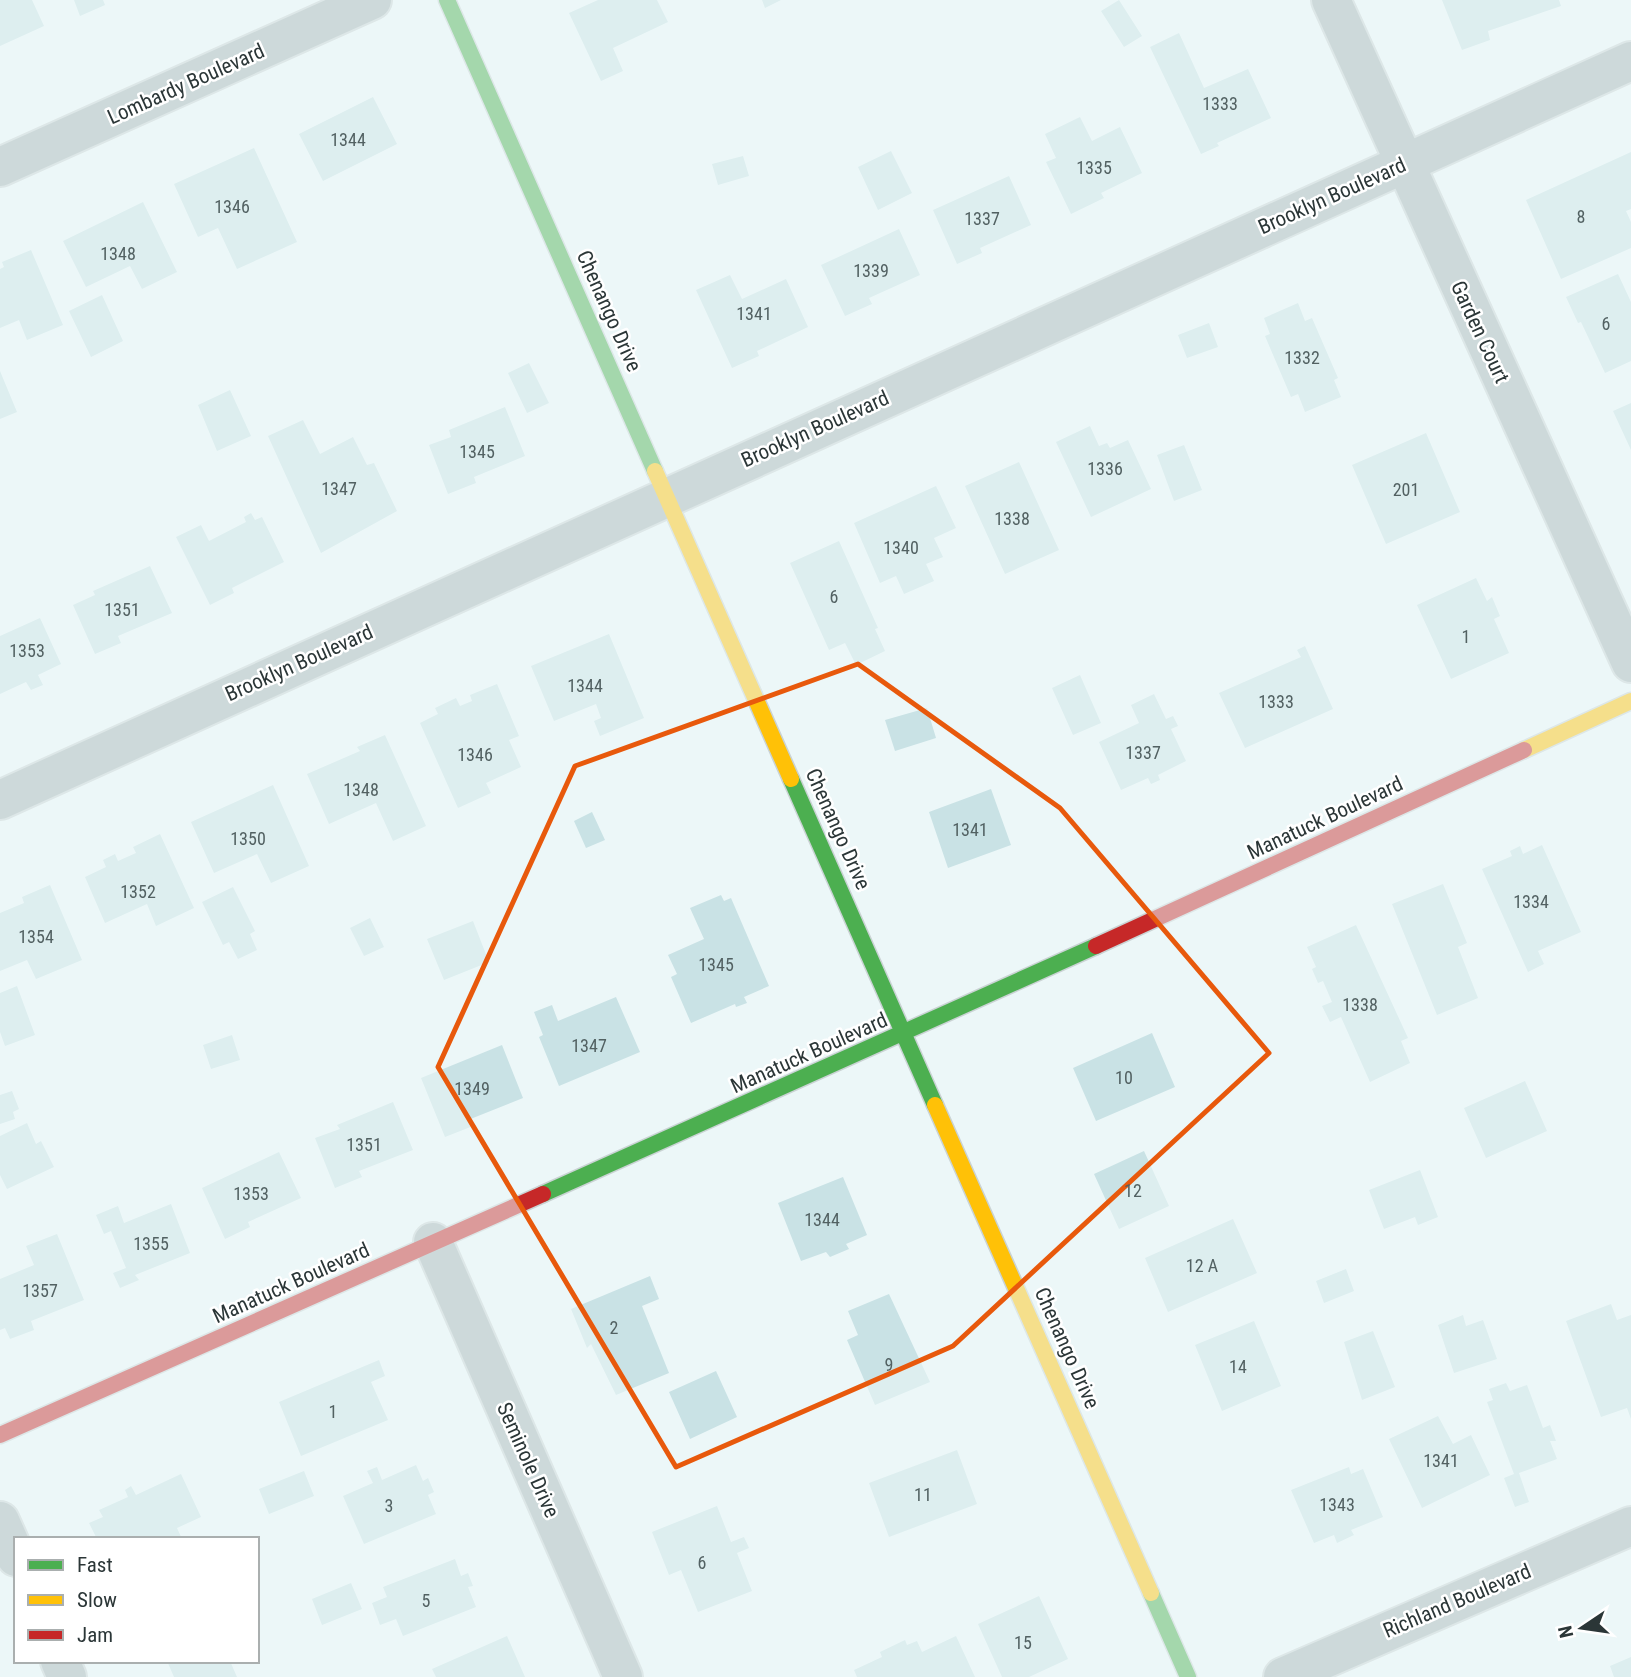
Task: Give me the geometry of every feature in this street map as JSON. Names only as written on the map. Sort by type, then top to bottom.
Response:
[{"type":"street","name":"Lombardy Boulevard","points":[[0,167],[372,0]]},
{"type":"street","name":"Chenango Drive","points":[[447,0],[1188,1677]]},
{"type":"street","name":"Garden Court","points":[[1331,0],[1631,663]]},
{"type":"street","name":"Brooklyn Boulevard","points":[[0,800],[668,495],[1631,61]]},
{"type":"street","name":"Manatuck Boulevard","points":[[0,1435],[905,1033],[1631,701]]},
{"type":"street","name":"Seminole Drive","points":[[433,1242],[623,1677]]},
{"type":"street","points":[[0,1521],[14,1553]]},
{"type":"street","name":"Richland Boulevard","points":[[1283,1677],[1631,1526]]},
{"type":"highlighted area","points":[[858,664],[1060,808],[1269,1053],[953,1346],[676,1467],[438,1067],[575,766]]},
{"type":"building","points":[[0,0],[32,0],[44,26],[0,46]]},
{"type":"building","points":[[74,0],[103,0],[105,5],[80,16]]},
{"type":"building","points":[[598,0],[657,0],[668,22],[613,48],[623,71],[601,81],[569,13]]},
{"type":"building","points":[[762,0],[781,0],[765,8]]},
{"type":"building","points":[[1119,0],[1142,36],[1124,47],[1101,11]]},
{"type":"building","points":[[1442,0],[1559,0],[1561,6],[1488,31],[1490,40],[1462,50]]},
{"type":"building","points":[[1179,33],[1204,88],[1248,69],[1271,118],[1217,143],[1219,146],[1201,154],[1150,47]]},
{"type":"building","points":[[373,97],[397,144],[323,181],[299,134]]},
{"type":"building","points":[[1080,117],[1092,141],[1120,127],[1142,173],[1101,193],[1104,198],[1071,214],[1046,162],[1056,158],[1045,134]]},
{"type":"building","points":[[254,148],[297,242],[237,269],[218,228],[198,237],[174,184]]},
{"type":"building","points":[[891,151],[912,193],[878,210],[858,167]]},
{"type":"building","points":[[1631,152],[1631,209],[1626,211],[1631,222],[1631,248],[1561,279],[1526,200]]},
{"type":"building","points":[[743,156],[749,176],[718,185],[712,164]]},
{"type":"building","points":[[1009,176],[1031,225],[980,248],[982,253],[957,264],[933,210]]},
{"type":"building","points":[[143,202],[177,272],[142,289],[130,266],[86,287],[63,241]]},
{"type":"building","points":[[899,229],[920,275],[869,298],[872,304],[845,316],[821,265]]},
{"type":"building","points":[[31,250],[63,325],[27,340],[19,320],[0,328],[0,269],[4,267],[2,262]]},
{"type":"building","points":[[1618,274],[1631,302],[1631,361],[1605,373],[1566,297]]},
{"type":"building","points":[[730,275],[742,299],[786,279],[808,327],[757,351],[759,356],[732,368],[696,290]]},
{"type":"building","points":[[102,295],[123,341],[91,357],[69,311]]},
{"type":"building","points":[[1298,303],[1305,321],[1312,318],[1338,378],[1334,380],[1341,397],[1305,412],[1298,394],[1291,397],[1265,336],[1270,334],[1264,318]]},
{"type":"building","points":[[1209,323],[1218,347],[1187,358],[1178,335]]},
{"type":"building","points":[[529,363],[549,403],[527,413],[508,373]]},
{"type":"building","points":[[0,371],[17,412],[0,419]]},
{"type":"building","points":[[230,390],[251,436],[217,451],[198,405]]},
{"type":"building","points":[[1631,403],[1631,450],[1613,411]]},
{"type":"building","points":[[505,407],[525,456],[474,477],[476,483],[448,494],[429,445],[451,437],[449,430]]},
{"type":"building","points":[[303,420],[320,454],[353,437],[367,465],[374,463],[397,511],[321,553],[268,436]]},
{"type":"building","points":[[1090,426],[1099,446],[1107,443],[1110,448],[1128,440],[1151,489],[1091,517],[1056,442]]},
{"type":"building","points":[[1426,433],[1460,512],[1386,544],[1352,465]]},
{"type":"building","points":[[1184,445],[1202,490],[1174,501],[1157,455]]},
{"type":"building","points":[[1019,462],[1059,550],[1005,574],[965,486]]},
{"type":"building","points":[[936,486],[956,528],[934,538],[943,557],[926,564],[934,581],[904,594],[896,576],[880,583],[854,523]]},
{"type":"building","points":[[251,513],[255,520],[262,517],[284,562],[232,588],[234,593],[210,605],[176,537],[201,525],[209,541],[246,522],[244,517]]},
{"type":"building","points":[[839,541],[878,628],[875,629],[885,651],[856,665],[845,643],[829,650],[790,563]]},
{"type":"building","points":[[150,566],[172,613],[118,636],[121,643],[95,654],[73,605],[95,595],[93,591]]},
{"type":"building","points":[[1476,578],[1487,601],[1492,597],[1500,616],[1494,619],[1509,653],[1451,679],[1417,605]]},
{"type":"building","points":[[40,618],[61,664],[38,675],[43,685],[31,690],[26,682],[0,694],[0,636]]},
{"type":"building","points":[[609,634],[644,718],[600,736],[594,721],[601,718],[596,704],[554,721],[531,666]]},
{"type":"building","points":[[1305,646],[1333,709],[1245,748],[1219,693],[1301,657],[1297,650]]},
{"type":"building","points":[[1080,675],[1101,723],[1073,735],[1052,688]]},
{"type":"building","points":[[497,684],[519,736],[509,740],[521,767],[486,783],[491,793],[458,808],[420,723],[438,714],[435,708],[456,698],[460,706],[472,701],[470,695]]},
{"type":"building","points":[[1154,694],[1166,719],[1173,716],[1178,726],[1171,729],[1186,761],[1158,775],[1160,780],[1151,784],[1148,778],[1121,790],[1099,742],[1139,723],[1131,705]]},
{"type":"building","points":[[927,708],[936,738],[895,751],[885,720]]},
{"type":"building","points":[[385,735],[426,826],[393,841],[376,803],[329,824],[307,774],[360,751],[357,747]]},
{"type":"building","points":[[273,785],[309,866],[271,883],[257,854],[214,873],[191,822]]},
{"type":"building","points":[[991,789],[1011,845],[948,868],[929,812]]},
{"type":"building","points":[[592,812],[605,840],[586,848],[574,821]]},
{"type":"building","points":[[160,834],[194,908],[156,926],[147,904],[105,923],[85,877],[106,867],[103,860],[115,854],[118,861],[136,853],[133,847]]},
{"type":"building","points":[[1542,845],[1581,932],[1538,951],[1544,964],[1528,972],[1482,869],[1512,856],[1510,851],[1520,846],[1523,854]]},
{"type":"building","points":[[1443,884],[1467,943],[1458,947],[1478,998],[1437,1015],[1392,904]]},
{"type":"building","points":[[50,885],[82,960],[36,979],[27,960],[0,971],[0,913],[24,903],[22,897]]},
{"type":"building","points":[[233,887],[255,931],[250,934],[257,950],[238,959],[229,942],[223,945],[202,902]]},
{"type":"building","points":[[721,895],[724,901],[731,898],[769,986],[744,997],[747,1003],[736,1007],[735,1004],[691,1023],[671,977],[677,974],[668,955],[704,939],[690,908]]},
{"type":"building","points":[[370,918],[384,947],[364,956],[350,928]]},
{"type":"building","points":[[473,921],[489,962],[444,980],[427,939]]},
{"type":"building","points":[[1356,925],[1408,1038],[1401,1041],[1410,1063],[1370,1082],[1341,1017],[1330,1022],[1322,1006],[1332,1002],[1323,981],[1318,983],[1312,969],[1316,967],[1307,947]]},
{"type":"building","points":[[17,986],[35,1035],[5,1046],[0,1032],[0,993]]},
{"type":"building","points":[[616,997],[640,1052],[559,1086],[539,1037],[543,1035],[534,1012],[552,1005],[558,1021]]},
{"type":"building","points":[[1152,1033],[1175,1087],[1096,1121],[1073,1068]]},
{"type":"building","points":[[232,1035],[240,1060],[211,1069],[203,1045]]},
{"type":"building","points":[[502,1045],[523,1098],[468,1120],[473,1126],[445,1137],[421,1078]]},
{"type":"building","points":[[1525,1081],[1547,1131],[1486,1158],[1464,1108]]},
{"type":"building","points":[[12,1091],[19,1109],[13,1112],[15,1119],[0,1124],[0,1095]]},
{"type":"building","points":[[393,1102],[413,1150],[359,1171],[362,1177],[335,1188],[315,1138],[340,1129],[337,1125]]},
{"type":"building","points":[[27,1123],[36,1144],[41,1141],[54,1167],[7,1189],[0,1175],[0,1136]]},
{"type":"building","points":[[1144,1151],[1169,1206],[1119,1229],[1094,1174]]},
{"type":"building","points":[[279,1152],[301,1198],[248,1222],[250,1227],[225,1239],[202,1188]]},
{"type":"building","points":[[1420,1170],[1438,1217],[1418,1225],[1415,1217],[1384,1229],[1369,1190]]},
{"type":"building","points":[[843,1177],[867,1235],[846,1244],[849,1249],[830,1257],[826,1252],[801,1261],[778,1203]]},
{"type":"building","points":[[171,1204],[190,1253],[135,1275],[139,1280],[120,1288],[113,1273],[126,1268],[111,1231],[104,1234],[96,1215],[118,1206],[124,1223]]},
{"type":"building","points":[[1233,1219],[1257,1273],[1168,1312],[1145,1258]]},
{"type":"building","points":[[57,1234],[84,1300],[31,1321],[34,1330],[10,1339],[5,1328],[0,1330],[0,1279],[34,1265],[26,1246]]},
{"type":"building","points":[[1346,1269],[1354,1291],[1324,1303],[1316,1281]]},
{"type":"building","points":[[650,1276],[659,1299],[642,1306],[669,1373],[616,1395],[591,1344],[587,1348],[571,1309]]},
{"type":"building","points":[[889,1294],[930,1382],[875,1405],[847,1340],[858,1335],[848,1311]]},
{"type":"building","points":[[1611,1304],[1617,1320],[1631,1315],[1631,1419],[1627,1408],[1601,1417],[1566,1321]]},
{"type":"building","points":[[1463,1315],[1466,1326],[1483,1320],[1497,1359],[1454,1373],[1438,1325]]},
{"type":"building","points":[[1254,1321],[1281,1386],[1222,1411],[1195,1345]]},
{"type":"building","points":[[1373,1331],[1395,1387],[1362,1400],[1344,1342]]},
{"type":"building","points":[[379,1360],[385,1376],[371,1382],[388,1420],[301,1456],[279,1402]]},
{"type":"building","points":[[716,1371],[737,1417],[690,1439],[669,1392]]},
{"type":"building","points":[[1506,1383],[1510,1391],[1527,1385],[1543,1428],[1550,1425],[1556,1441],[1550,1441],[1557,1459],[1519,1473],[1529,1502],[1515,1507],[1504,1478],[1514,1474],[1487,1402],[1493,1400],[1489,1389]]},
{"type":"building","points":[[1438,1416],[1453,1444],[1471,1435],[1490,1475],[1422,1508],[1389,1439]]},
{"type":"building","points":[[957,1450],[977,1504],[889,1537],[869,1483]]},
{"type":"building","points":[[416,1465],[423,1481],[428,1478],[434,1492],[428,1495],[436,1514],[364,1544],[343,1496],[373,1483],[367,1471],[377,1467],[382,1480]]},
{"type":"building","points":[[1349,1467],[1351,1474],[1363,1469],[1383,1517],[1351,1530],[1354,1535],[1337,1543],[1334,1535],[1314,1543],[1291,1490]]},
{"type":"building","points":[[304,1471],[314,1496],[269,1514],[259,1489]]},
{"type":"building","points":[[181,1474],[201,1517],[177,1528],[181,1537],[96,1537],[89,1523],[103,1517],[99,1510],[128,1497],[125,1490],[131,1486],[136,1495]]},
{"type":"building","points":[[717,1506],[731,1542],[744,1537],[749,1548],[737,1553],[752,1591],[698,1612],[681,1570],[669,1575],[652,1532]]},
{"type":"building","points":[[455,1559],[461,1576],[468,1573],[473,1586],[468,1587],[476,1607],[403,1636],[396,1619],[380,1625],[372,1603],[387,1597],[383,1587]]},
{"type":"building","points":[[351,1583],[362,1609],[322,1625],[312,1599]]},
{"type":"building","points":[[1039,1596],[1068,1659],[1029,1677],[1002,1677],[978,1624]]},
{"type":"building","points":[[507,1636],[525,1677],[436,1677],[432,1669]]},
{"type":"building","points":[[956,1636],[975,1677],[857,1677],[854,1670],[882,1657],[880,1652],[905,1640],[907,1645],[917,1641],[922,1652]]},
{"type":"building","points":[[1631,1657],[1631,1677],[1614,1677],[1610,1666]]},
{"type":"building","points":[[168,1663],[231,1663],[237,1677],[174,1677]]},
{"type":"traffic: fast","points":[[447,0],[655,471]]},
{"type":"traffic: fast","points":[[791,779],[935,1105]]},
{"type":"traffic: fast","points":[[543,1194],[1096,946]]},
{"type":"traffic: fast","points":[[1151,1593],[1188,1677]]},
{"type":"traffic: slow","points":[[655,471],[791,779]]},
{"type":"traffic: slow","points":[[1524,750],[1631,701]]},
{"type":"traffic: slow","points":[[935,1105],[1151,1593]]},
{"type":"traffic: jam","points":[[1096,946],[1524,750]]},
{"type":"traffic: jam","points":[[0,1435],[543,1194]]}]
